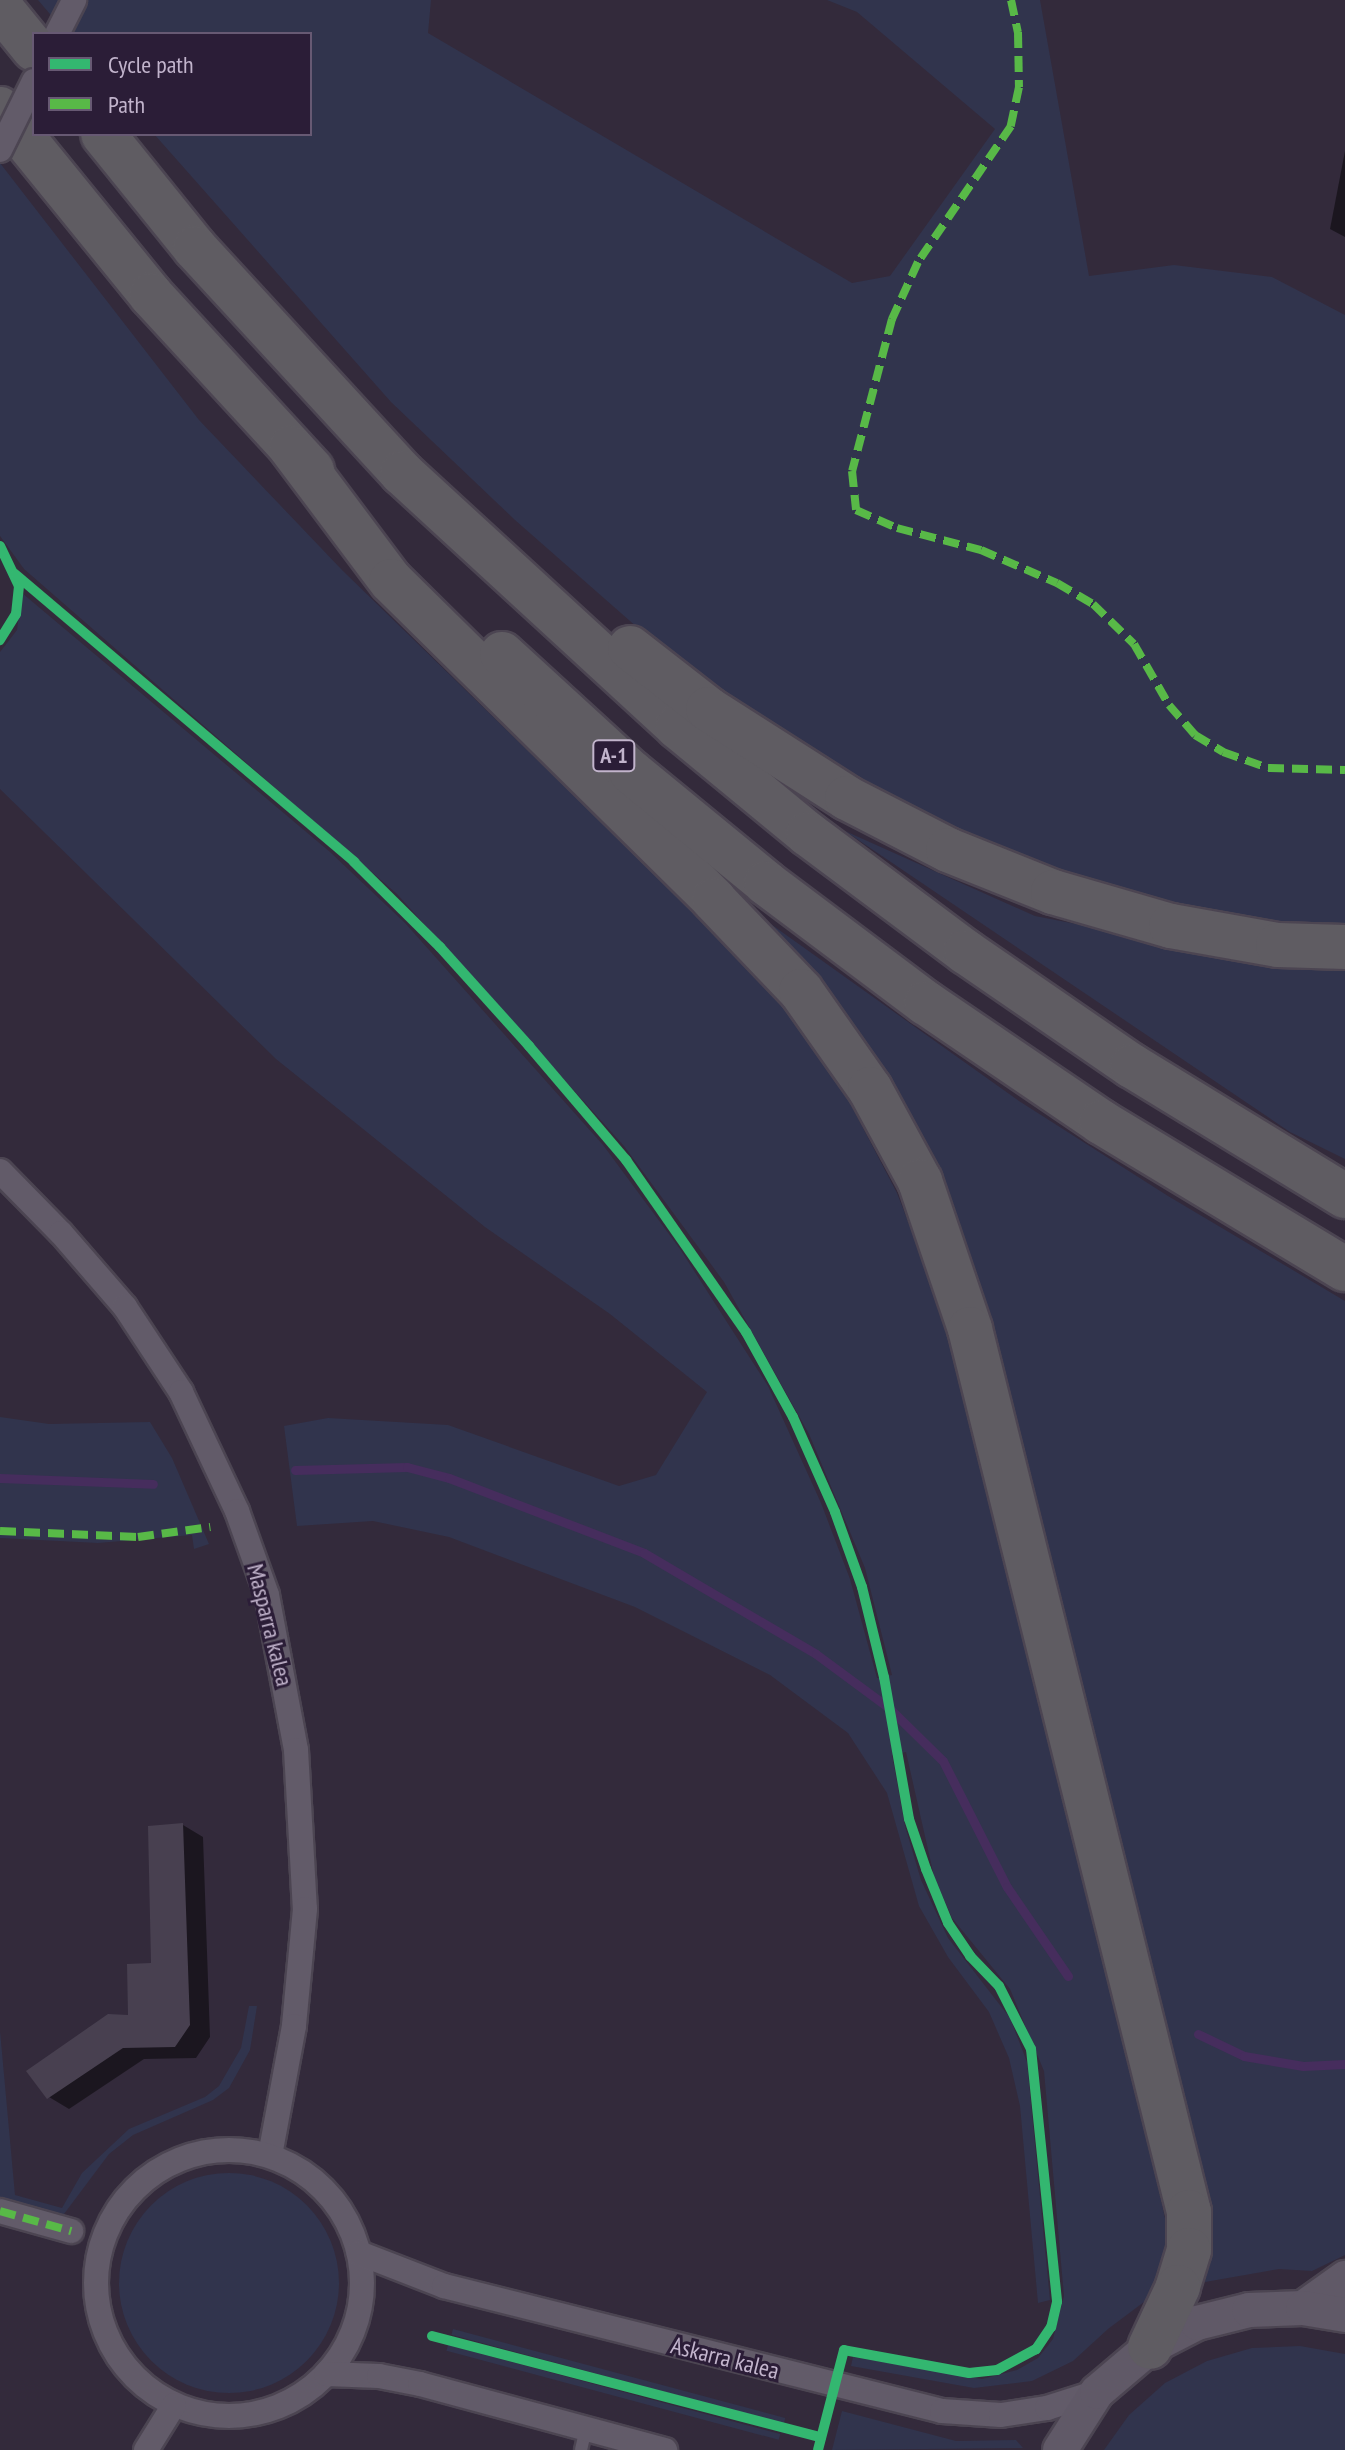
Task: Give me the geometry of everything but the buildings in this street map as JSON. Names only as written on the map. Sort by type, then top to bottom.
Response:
[{"type":"highway","points":[[0,7],[32,47]]},
{"type":"highway","name":"A-1","points":[[0,109],[151,295],[291,448],[405,564],[631,772],[766,883],[926,1003],[1101,1122],[1345,1269]]},
{"type":"highway","points":[[105,136],[195,248],[402,473],[678,727],[808,834],[966,952],[1132,1066],[1345,1196]]},
{"type":"highway","points":[[291,448],[391,581],[714,900],[801,991],[870,1089],[920,1181],[970,1329],[1189,2212],[1189,2250],[1178,2287],[1150,2347]]},
{"type":"highway","points":[[402,473],[708,709],[847,798],[948,850],[1053,892],[1171,926],[1278,945],[1345,947]]},
{"type":"street","points":[[58,32],[74,0]]},
{"type":"street","points":[[0,150],[32,85]]},
{"type":"street","name":"Masparra kalea","points":[[0,1171],[61,1233],[125,1307],[181,1392],[237,1511],[267,1595],[283,1666],[296,1750],[305,1909],[294,2026],[270,2155]]},
{"type":"street","points":[[230,2149],[270,2155],[302,2170],[328,2192],[347,2221],[359,2253],[362,2285],[358,2318],[345,2348],[326,2374],[301,2396],[271,2410],[206,2415],[174,2405],[140,2383],[114,2352],[99,2315],[95,2274],[104,2235],[124,2200],[154,2172],[190,2155],[230,2149]]},
{"type":"street","points":[[0,2211],[71,2231]]},
{"type":"street","name":"Askarra kalea","points":[[359,2253],[444,2286],[942,2411],[1001,2415],[1047,2408],[1097,2392]]},
{"type":"street","points":[[1303,2308],[1345,2278]]},
{"type":"street","points":[[1060,2450],[1097,2392],[1150,2347],[1210,2319],[1249,2310],[1303,2308],[1345,2315]]},
{"type":"street","points":[[326,2374],[379,2376],[420,2384],[583,2439],[665,2450]]},
{"type":"street","points":[[146,2450],[174,2405]]},
{"type":"shaded area","points":[[38,0],[431,0],[428,33],[852,283],[890,276],[995,129],[857,12],[827,0],[1040,0],[1089,276],[1174,265],[1272,277],[1345,315],[1345,928],[1227,916],[1143,898],[1027,861],[928,820],[796,743],[663,650],[515,520],[391,402],[156,136],[312,136],[312,32],[65,32]]},
{"type":"shaded area","points":[[0,163],[199,420],[342,570],[724,941],[792,1017],[850,1103],[897,1193],[945,1316],[1125,2034],[1168,2232],[1163,2269],[1148,2299],[1073,2361],[1032,2381],[974,2388],[851,2366],[853,2357],[982,2379],[1017,2370],[1038,2358],[1053,2339],[1064,2296],[1044,2071],[1010,1989],[952,1918],[934,1876],[906,1752],[892,1755],[905,1826],[921,1880],[948,1938],[1010,2018],[1027,2062],[1050,2300],[1038,2303],[1020,2106],[1009,2058],[989,2012],[948,1957],[919,1906],[887,1793],[848,1733],[770,1675],[635,1607],[449,1537],[373,1521],[297,1526],[284,1426],[328,1418],[448,1425],[619,1486],[656,1475],[707,1392],[610,1314],[485,1227],[276,1059],[0,789],[0,652],[17,630],[22,593],[330,852],[405,923],[603,1145],[680,1249],[768,1386],[821,1503],[850,1579],[877,1678],[892,1675],[865,1568],[809,1434],[724,1282],[624,1146],[397,894],[24,569],[0,536]]},
{"type":"shaded area","points":[[845,831],[1035,916],[1251,958],[1345,961],[1345,1159],[1290,1132]]},
{"type":"shaded area","points":[[751,910],[1019,1101],[1168,1196],[1345,1301],[1345,2255],[1312,2271],[1279,2269],[1205,2282],[1207,2244],[970,1294]]},
{"type":"shaded area","points":[[0,1417],[49,1424],[150,1422],[172,1458],[209,1544],[194,1549],[192,1535],[98,1543],[0,1538]]},
{"type":"shaded area","points":[[249,2006],[257,2006],[250,2050],[229,2088],[213,2100],[133,2135],[109,2154],[64,2214],[50,2217],[0,2202],[0,2031],[15,2195],[62,2208],[82,2173],[129,2129],[205,2097],[219,2086],[241,2048]]},
{"type":"shaded area","points":[[229,2173],[271,2181],[307,2205],[331,2241],[339,2283],[331,2325],[307,2361],[271,2385],[229,2393],[187,2385],[151,2361],[127,2325],[119,2283],[127,2241],[151,2205],[187,2181]]},
{"type":"shaded area","points":[[453,2329],[785,2418],[784,2424],[451,2335]]},
{"type":"shaded area","points":[[448,2345],[780,2434],[779,2440],[446,2351]]},
{"type":"shaded area","points":[[1300,2346],[1345,2354],[1345,2450],[1104,2450],[1129,2415],[1165,2383],[1207,2361],[1252,2348]]},
{"type":"shaded area","points":[[842,2411],[956,2441],[1016,2440],[1023,2448],[832,2450]]},
{"type":"waterway","points":[[295,1470],[407,1467],[449,1478],[644,1553],[816,1654],[888,1707],[943,1761],[1007,1887],[1068,1976]]},
{"type":"waterway","points":[[0,1478],[153,1484]]},
{"type":"waterway","points":[[1198,2034],[1244,2056],[1303,2066],[1345,2064]]},
{"type":"marked path","points":[[1011,0],[1018,32],[1019,87],[1011,126],[918,262],[892,319],[852,471],[856,510],[897,528],[981,550],[1057,583],[1093,604],[1134,644],[1169,705],[1195,735],[1223,752],[1268,768],[1345,770]]},
{"type":"marked path","points":[[0,1531],[138,1537],[210,1527]]},
{"type":"marked path","points":[[0,2211],[71,2231]]},
{"type":"cycle path","points":[[0,546],[19,586],[16,614],[0,640]]},
{"type":"cycle path","points":[[15,574],[354,862],[440,947],[529,1046],[626,1160],[746,1332],[793,1417],[835,1512],[862,1587],[884,1677],[909,1819],[926,1869],[948,1923],[970,1956],[999,1986],[1031,2049],[1057,2302],[1051,2327],[1036,2349],[997,2370],[969,2373],[844,2350],[818,2450]]},
{"type":"cycle path","points":[[432,2336],[821,2437]]}]
